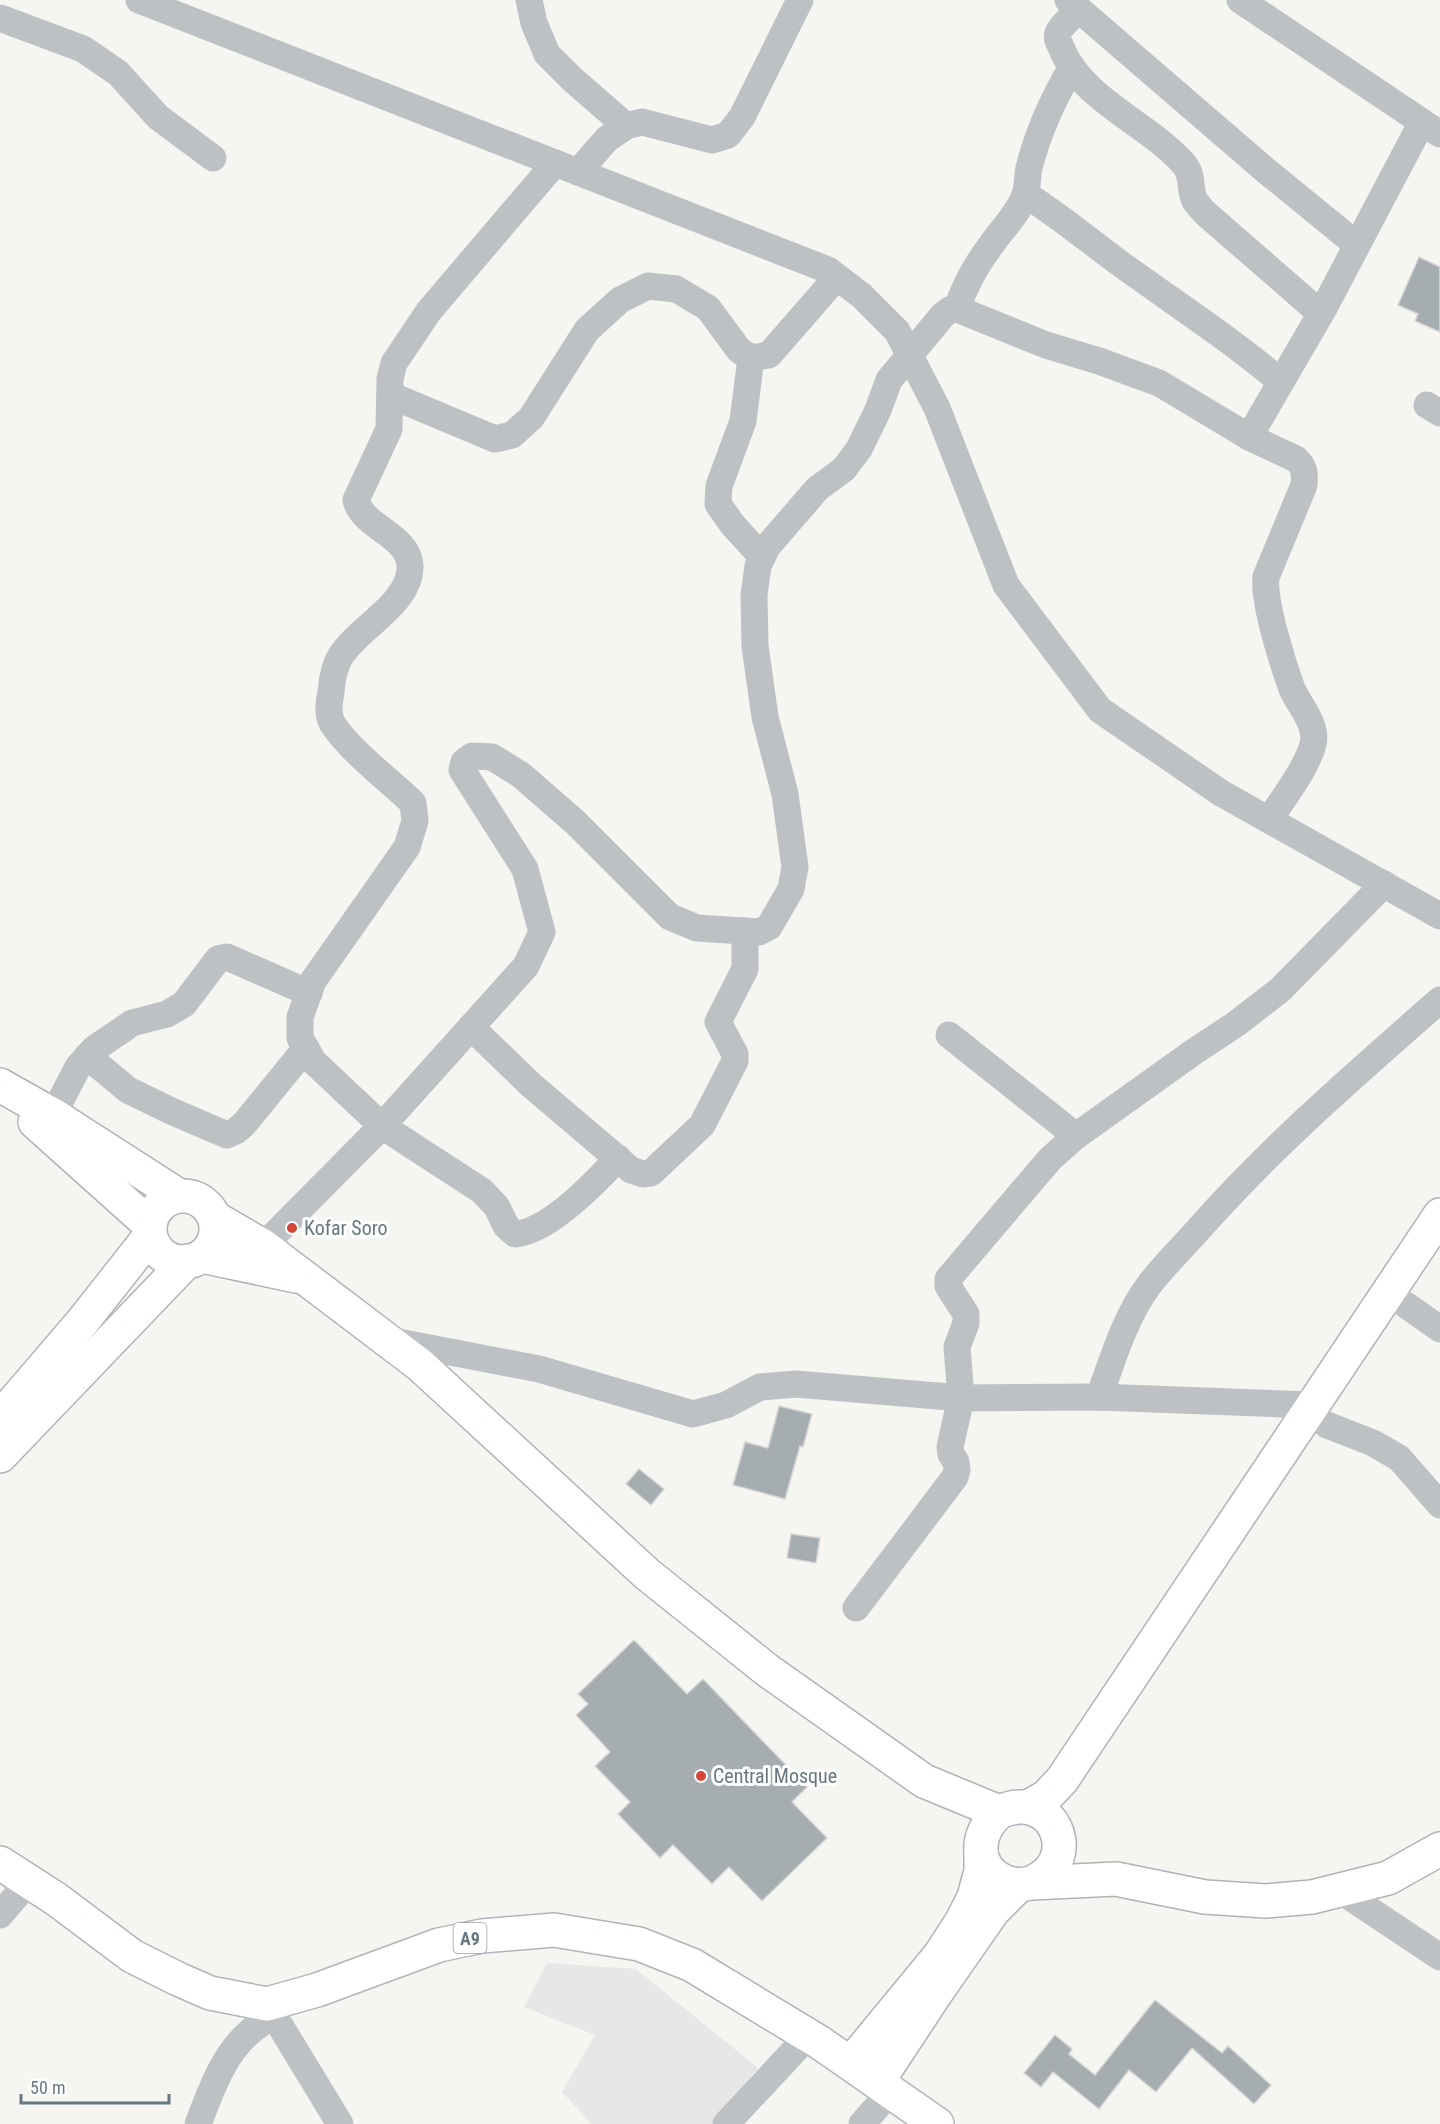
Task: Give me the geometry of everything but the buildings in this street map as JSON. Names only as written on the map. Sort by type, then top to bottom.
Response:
[{"type":"main road","points":[[0,1085],[53,1115],[179,1196]]},
{"type":"main road","points":[[0,1091],[150,1230],[155,1248],[165,1257],[176,1261],[194,1259],[303,1278]]},
{"type":"main road","points":[[0,1418],[83,1321],[150,1230],[153,1214],[160,1205],[179,1196],[191,1197],[201,1201],[215,1218],[263,1246],[420,1365],[647,1574],[767,1670],[924,1780],[981,1848],[985,1864],[994,1875],[1006,1882],[1026,1884],[1116,1879],[1205,1896],[1266,1901],[1312,1897],[1388,1878],[1440,1849]]},
{"type":"main road","points":[[884,2086],[936,1993],[993,1911],[1026,1884],[1044,1876],[1054,1866],[1059,1853],[1057,1833],[1066,1814],[1320,1415],[1347,1357],[1440,1215]]},
{"type":"main road","points":[[0,1456],[194,1259],[212,1246],[216,1232],[215,1218]]},
{"type":"main road","points":[[851,2063],[940,1955],[962,1921],[974,1897],[981,1870],[983,1832],[989,1821],[1046,1797],[1062,1780],[1320,1415],[1406,1305],[1440,1253]]},
{"type":"main road","points":[[924,1780],[1013,1810],[1039,1810],[1048,1818],[1057,1833],[1116,1879]]},
{"type":"main road","name":"A9","points":[[0,1863],[132,1956],[210,1993],[271,2010],[317,1990],[440,1946],[482,1936],[554,1930],[639,1944],[692,1965],[851,2063],[937,2124]]},
{"type":"street","points":[[139,0],[828,270],[862,296],[897,331],[937,408],[1006,585],[1100,710],[1221,793],[1440,915]]},
{"type":"street","points":[[529,0],[534,23],[547,54],[626,126]]},
{"type":"street","points":[[618,1158],[585,1194],[552,1218],[522,1234],[515,1234],[506,1226],[497,1208],[482,1191],[382,1126],[313,1061],[300,1038],[300,1017],[313,981],[407,847],[415,821],[413,803],[345,740],[331,721],[329,708],[333,677],[340,657],[363,630],[397,600],[409,579],[410,563],[403,547],[362,512],[356,501],[389,429],[390,379],[394,363],[429,311],[566,168],[626,126],[642,122],[712,140],[728,135],[742,117],[800,0]]},
{"type":"street","points":[[1240,0],[1431,128],[1356,245],[1249,437]]},
{"type":"street","points":[[1320,313],[1204,212],[1194,200],[1191,174],[1182,162],[1079,76],[1064,56],[1058,38],[1058,33],[1073,5],[1255,162],[1356,245]]},
{"type":"street","points":[[0,18],[83,49],[118,73],[158,117],[213,158]]},
{"type":"street","points":[[957,309],[964,287],[1014,215],[1025,194],[1028,170],[1040,132],[1055,95],[1072,67]]},
{"type":"street","points":[[1025,194],[1066,220],[1118,262],[1202,320],[1281,382]]},
{"type":"street","points":[[390,395],[495,439],[512,435],[531,418],[587,330],[620,300],[648,286],[676,289],[708,308],[739,350],[751,358],[769,355],[837,277]]},
{"type":"street","points":[[263,1246],[382,1126],[526,966],[542,932],[525,869],[462,770],[464,762],[472,756],[492,757],[521,775],[575,822],[670,916],[697,928],[759,932],[769,927],[791,889],[795,867],[785,794],[765,717],[755,646],[754,595],[758,566],[767,547],[817,489],[844,469],[859,449],[879,410],[890,380],[943,315],[951,309],[957,309],[1046,345],[1099,361],[1159,384],[1249,437],[1302,464],[1305,473],[1304,485],[1266,578],[1264,590],[1284,665],[1313,731],[1314,742],[1269,820]]},
{"type":"street","points":[[751,358],[743,421],[719,486],[718,504],[732,524],[762,557]]},
{"type":"street","points":[[856,1608],[955,1477],[957,1470],[950,1447],[961,1398],[957,1347],[966,1323],[966,1314],[948,1286],[948,1279],[1050,1159],[1076,1136],[1236,1024],[1281,989],[1384,884]]},
{"type":"street","points":[[471,1027],[531,1084],[631,1170],[643,1174],[651,1173],[702,1125],[735,1061],[735,1054],[718,1022],[745,969],[745,931]]},
{"type":"street","points":[[53,1115],[78,1067],[94,1049],[132,1023],[167,1014],[184,1004],[218,958],[227,957],[309,993]]},
{"type":"street","points":[[1099,1397],[1118,1344],[1149,1285],[1212,1213],[1266,1158],[1346,1081],[1440,1000]]},
{"type":"street","points":[[950,1035],[1076,1136]]},
{"type":"street","points":[[87,1056],[128,1090],[227,1135],[244,1124],[306,1048]]},
{"type":"street","points":[[1406,1305],[1440,1329]]},
{"type":"street","points":[[386,1339],[539,1369],[693,1414],[726,1405],[760,1387],[796,1384],[961,1398],[1099,1397],[1320,1415],[1399,1458],[1440,1505]]},
{"type":"street","points":[[0,1915],[28,1881]]},
{"type":"street","points":[[1341,1891],[1440,1957]]},
{"type":"street","points":[[198,2124],[217,2077],[234,2050],[271,2010],[340,2124]]},
{"type":"street","points":[[726,2124],[808,2036]]},
{"type":"street","points":[[862,2124],[884,2086]]},
{"type":"shaded area","points":[[547,1963],[636,1969],[758,2068],[712,2124],[592,2124],[562,2092],[595,2035],[524,2007]]},
{"type":"place","name":"Kofar Soro","points":[[292,1228]]},
{"type":"place","name":"Central Mosque","points":[[701,1776]]}]
